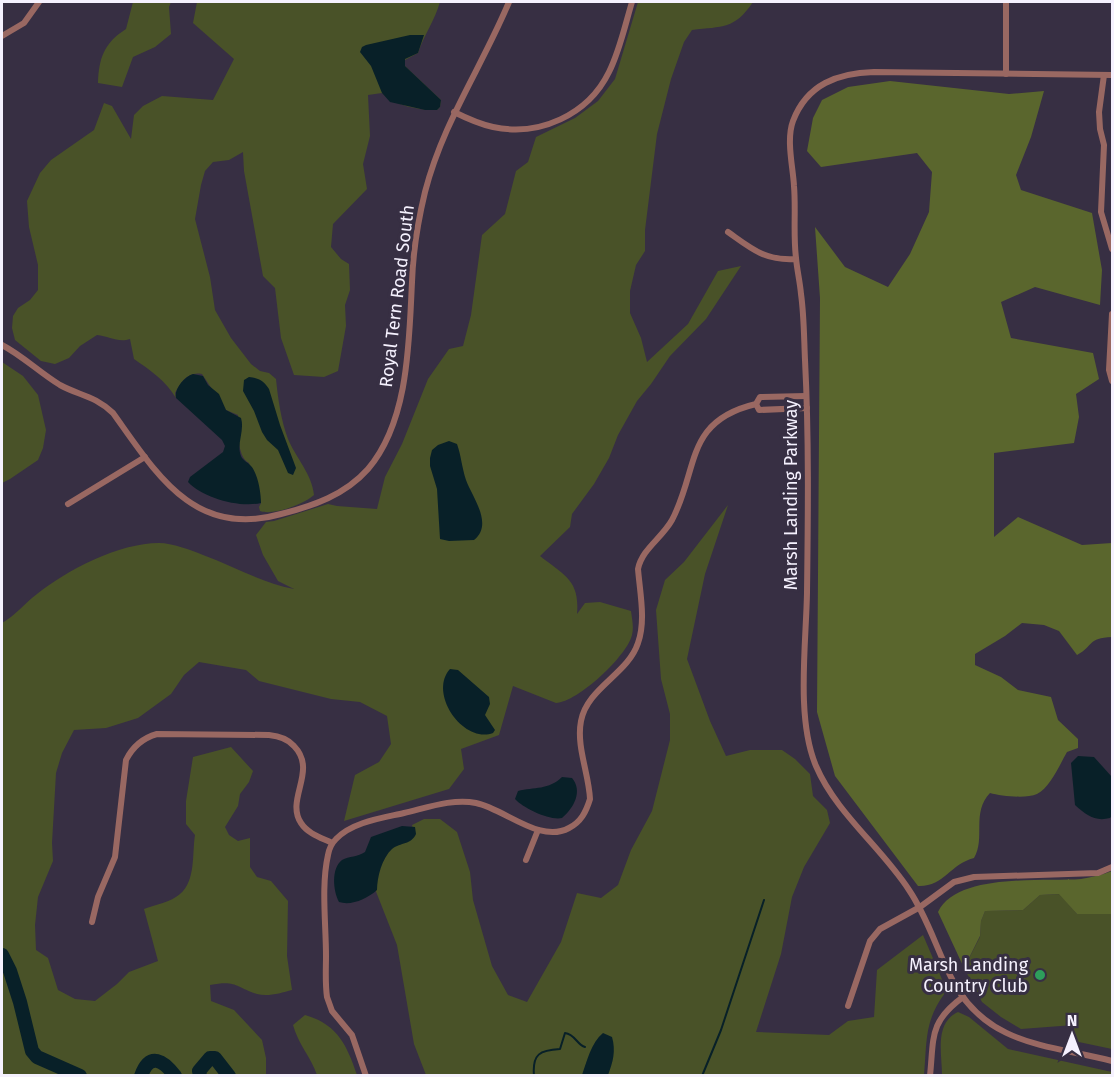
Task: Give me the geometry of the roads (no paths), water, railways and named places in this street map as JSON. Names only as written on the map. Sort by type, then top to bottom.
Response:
[{"type":"street","points":[[2,36],[28,20],[39,2]]},
{"type":"street","name":"Royal Tern Road South","points":[[2,345],[59,384],[95,398],[105,405],[167,484],[190,502],[213,513],[238,519],[271,517],[313,505],[345,489],[368,468],[385,441],[402,388],[408,351],[418,223],[434,162],[454,112],[490,45],[509,2]]},
{"type":"street","points":[[454,112],[480,124],[507,129],[540,126],[574,112],[593,96],[609,73],[632,2]]},
{"type":"street","points":[[1006,2],[1006,74]]},
{"type":"street","name":"Marsh Landing Parkway","points":[[1113,75],[860,72],[835,77],[816,89],[800,107],[791,126],[790,136],[807,408],[808,526],[804,691],[806,733],[816,767],[825,784],[897,873],[920,907],[949,974],[963,997],[986,1021],[1012,1037],[1045,1047],[1113,1061]]},
{"type":"street","points":[[1104,75],[1099,112],[1104,145],[1101,212],[1113,249]]},
{"type":"street","points":[[728,232],[767,257],[781,260],[796,259]]},
{"type":"street","points":[[1113,314],[1109,370],[1113,381]]},
{"type":"street","points":[[366,1076],[352,1035],[332,1011],[327,997],[326,886],[327,858],[332,843],[348,830],[380,819],[461,802],[485,805],[538,830],[550,833],[566,830],[579,821],[587,808],[590,790],[580,738],[580,722],[591,700],[623,667],[638,646],[642,624],[638,569],[640,562],[670,524],[676,512],[694,454],[704,434],[729,412],[756,404],[760,398],[806,396]]},
{"type":"street","points":[[778,397],[778,409]]},
{"type":"street","points":[[756,404],[759,410],[807,408]]},
{"type":"street","points":[[68,504],[145,457]]},
{"type":"street","points":[[92,922],[98,897],[115,857],[126,760],[142,740],[157,734],[269,735],[291,743],[301,756],[303,764],[302,783],[297,802],[298,818],[310,832],[332,843]]},
{"type":"street","points":[[526,860],[538,830]]},
{"type":"street","points":[[848,1006],[874,934],[920,907],[954,882],[974,877],[1098,873],[1113,867]]},
{"type":"street","points":[[930,1076],[934,1030],[944,1012],[963,997]]},
{"type":"water","points":[[410,35],[424,35],[418,53],[405,59],[405,66],[441,100],[437,110],[425,110],[390,102],[382,93],[371,66],[360,52],[366,45]]},
{"type":"water","points":[[193,374],[203,376],[208,385],[219,394],[226,410],[241,418],[240,451],[242,458],[256,474],[261,503],[232,503],[203,493],[188,482],[190,477],[223,452],[225,446],[222,440],[176,398],[180,384]]},
{"type":"water","points":[[249,377],[261,380],[269,389],[296,468],[293,475],[288,473],[278,450],[262,432],[243,391],[244,380]]},
{"type":"water","points":[[449,441],[457,444],[466,480],[480,510],[482,526],[480,534],[474,540],[440,539],[437,489],[430,458],[432,450]]},
{"type":"water","points":[[450,669],[458,670],[489,697],[490,704],[485,715],[495,730],[493,733],[482,734],[471,731],[460,724],[452,714],[443,691],[444,679]]},
{"type":"water","points":[[1078,756],[1094,757],[1112,777],[1112,816],[1110,818],[1091,817],[1075,805],[1071,763]]},
{"type":"water","points":[[562,777],[572,778],[577,794],[570,809],[562,818],[551,818],[537,813],[515,799],[518,791],[547,786]]},
{"type":"water","points":[[402,826],[415,827],[416,834],[409,842],[392,849],[385,857],[377,890],[359,901],[339,902],[334,880],[338,864],[342,860],[365,852],[371,837]]},
{"type":"water","points":[[603,1033],[612,1037],[614,1047],[613,1061],[608,1075],[582,1075],[592,1047]]},
{"type":"waterway","points":[[702,1076],[721,1030],[764,900]]},
{"type":"waterway","points":[[2,955],[20,1002],[32,1051],[37,1057],[80,1076]]},
{"type":"waterway","points":[[534,1076],[536,1058],[542,1052],[560,1049],[565,1033],[571,1035],[585,1047]]},
{"type":"waterway","points":[[200,1076],[199,1071],[210,1058],[215,1058],[229,1076]]},
{"type":"waterway","points":[[141,1076],[145,1068],[153,1061],[162,1063],[175,1076]]},
{"type":"place","name":"Marsh Landing Country Club","points":[[1040,975]]}]
